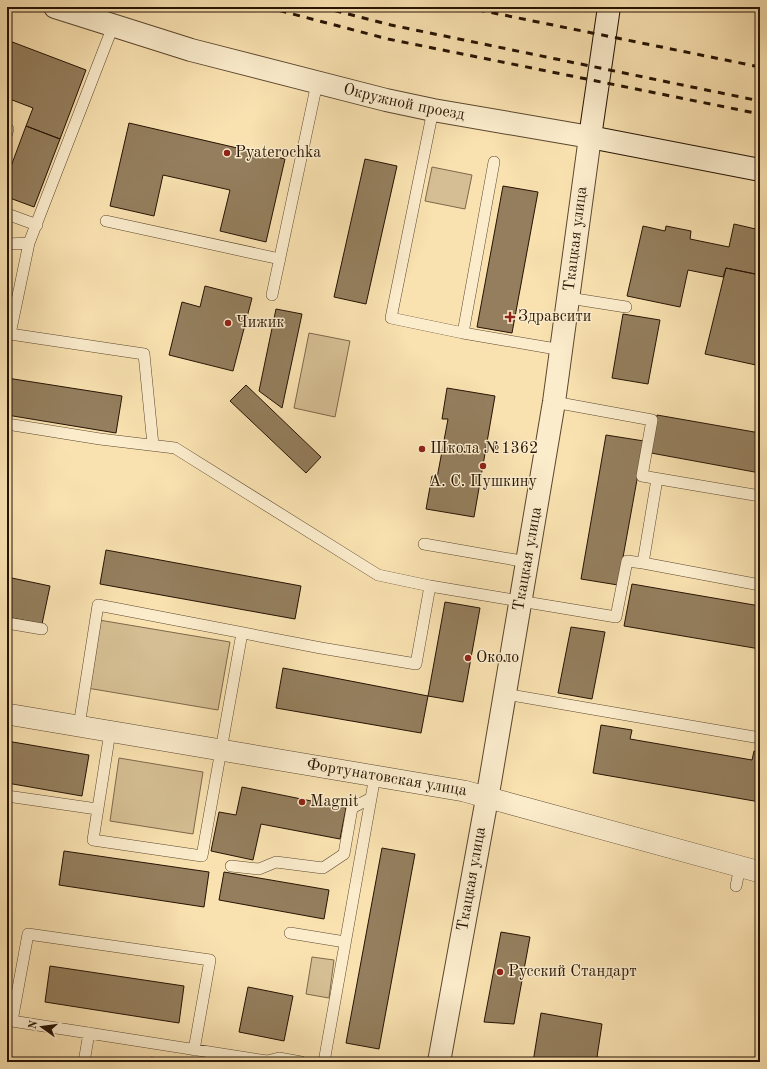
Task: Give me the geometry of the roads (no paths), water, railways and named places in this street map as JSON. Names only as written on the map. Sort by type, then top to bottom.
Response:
[{"type":"street","name":"Окружной проезд","points":[[55,7],[191,50],[317,83],[433,110],[590,137],[760,170]]},
{"type":"street","name":"Ткацкая улица","points":[[439,1062],[505,694],[554,402],[609,7]]},
{"type":"street","name":"Фортунатовская улица","points":[[7,714],[464,791],[738,877],[760,872]]},
{"type":"lane","points":[[113,26],[37,226],[29,243],[8,334],[144,354],[153,445]]},
{"type":"lane","points":[[272,295],[317,83]]},
{"type":"lane","points":[[433,110],[391,318],[463,333],[562,350]]},
{"type":"lane","points":[[463,333],[494,162]]},
{"type":"lane","points":[[7,214],[37,226]]},
{"type":"lane","points":[[106,221],[280,259]]},
{"type":"lane","points":[[7,244],[29,243]]},
{"type":"lane","points":[[569,298],[626,307]]},
{"type":"lane","points":[[554,402],[652,420],[642,476],[760,496]]},
{"type":"lane","points":[[7,424],[100,439],[175,448],[378,575],[430,586],[616,617],[627,561],[760,585]]},
{"type":"lane","points":[[643,563],[657,479]]},
{"type":"lane","points":[[424,544],[527,562]]},
{"type":"lane","points":[[79,726],[98,605],[242,633],[416,664],[430,586]]},
{"type":"lane","points":[[7,623],[42,629]]},
{"type":"lane","points":[[110,732],[92,840],[202,856],[242,633]]},
{"type":"lane","points":[[505,694],[760,738]]},
{"type":"lane","points":[[324,1062],[375,776]]},
{"type":"lane","points":[[7,796],[97,809]]},
{"type":"lane","points":[[231,866],[260,869],[276,862],[323,868],[344,854],[352,808],[371,798]]},
{"type":"lane","points":[[290,933],[345,942]]},
{"type":"lane","points":[[194,1050],[210,960],[28,934],[9,1021],[254,1061],[267,1061],[279,1058],[301,1062]]},
{"type":"lane","points":[[84,1062],[89,1033]]},
{"type":"railway","points":[[266,7],[388,39],[760,114]]},
{"type":"railway","points":[[321,7],[391,25],[760,101]]},
{"type":"railway","points":[[464,7],[760,67]]},
{"type":"place","name":"Pyaterochka","points":[[227,153]]},
{"type":"place","name":"Здравсити","points":[[510,317]]},
{"type":"place","name":"Чижик","points":[[228,323]]},
{"type":"place","name":"Школа №1362","points":[[422,449]]},
{"type":"place","name":"А. С. Пушкину","points":[[483,466]]},
{"type":"place","name":"Около","points":[[468,658]]},
{"type":"place","name":"Magnit","points":[[302,802]]},
{"type":"place","name":"Русский Стандарт","points":[[500,972]]}]
